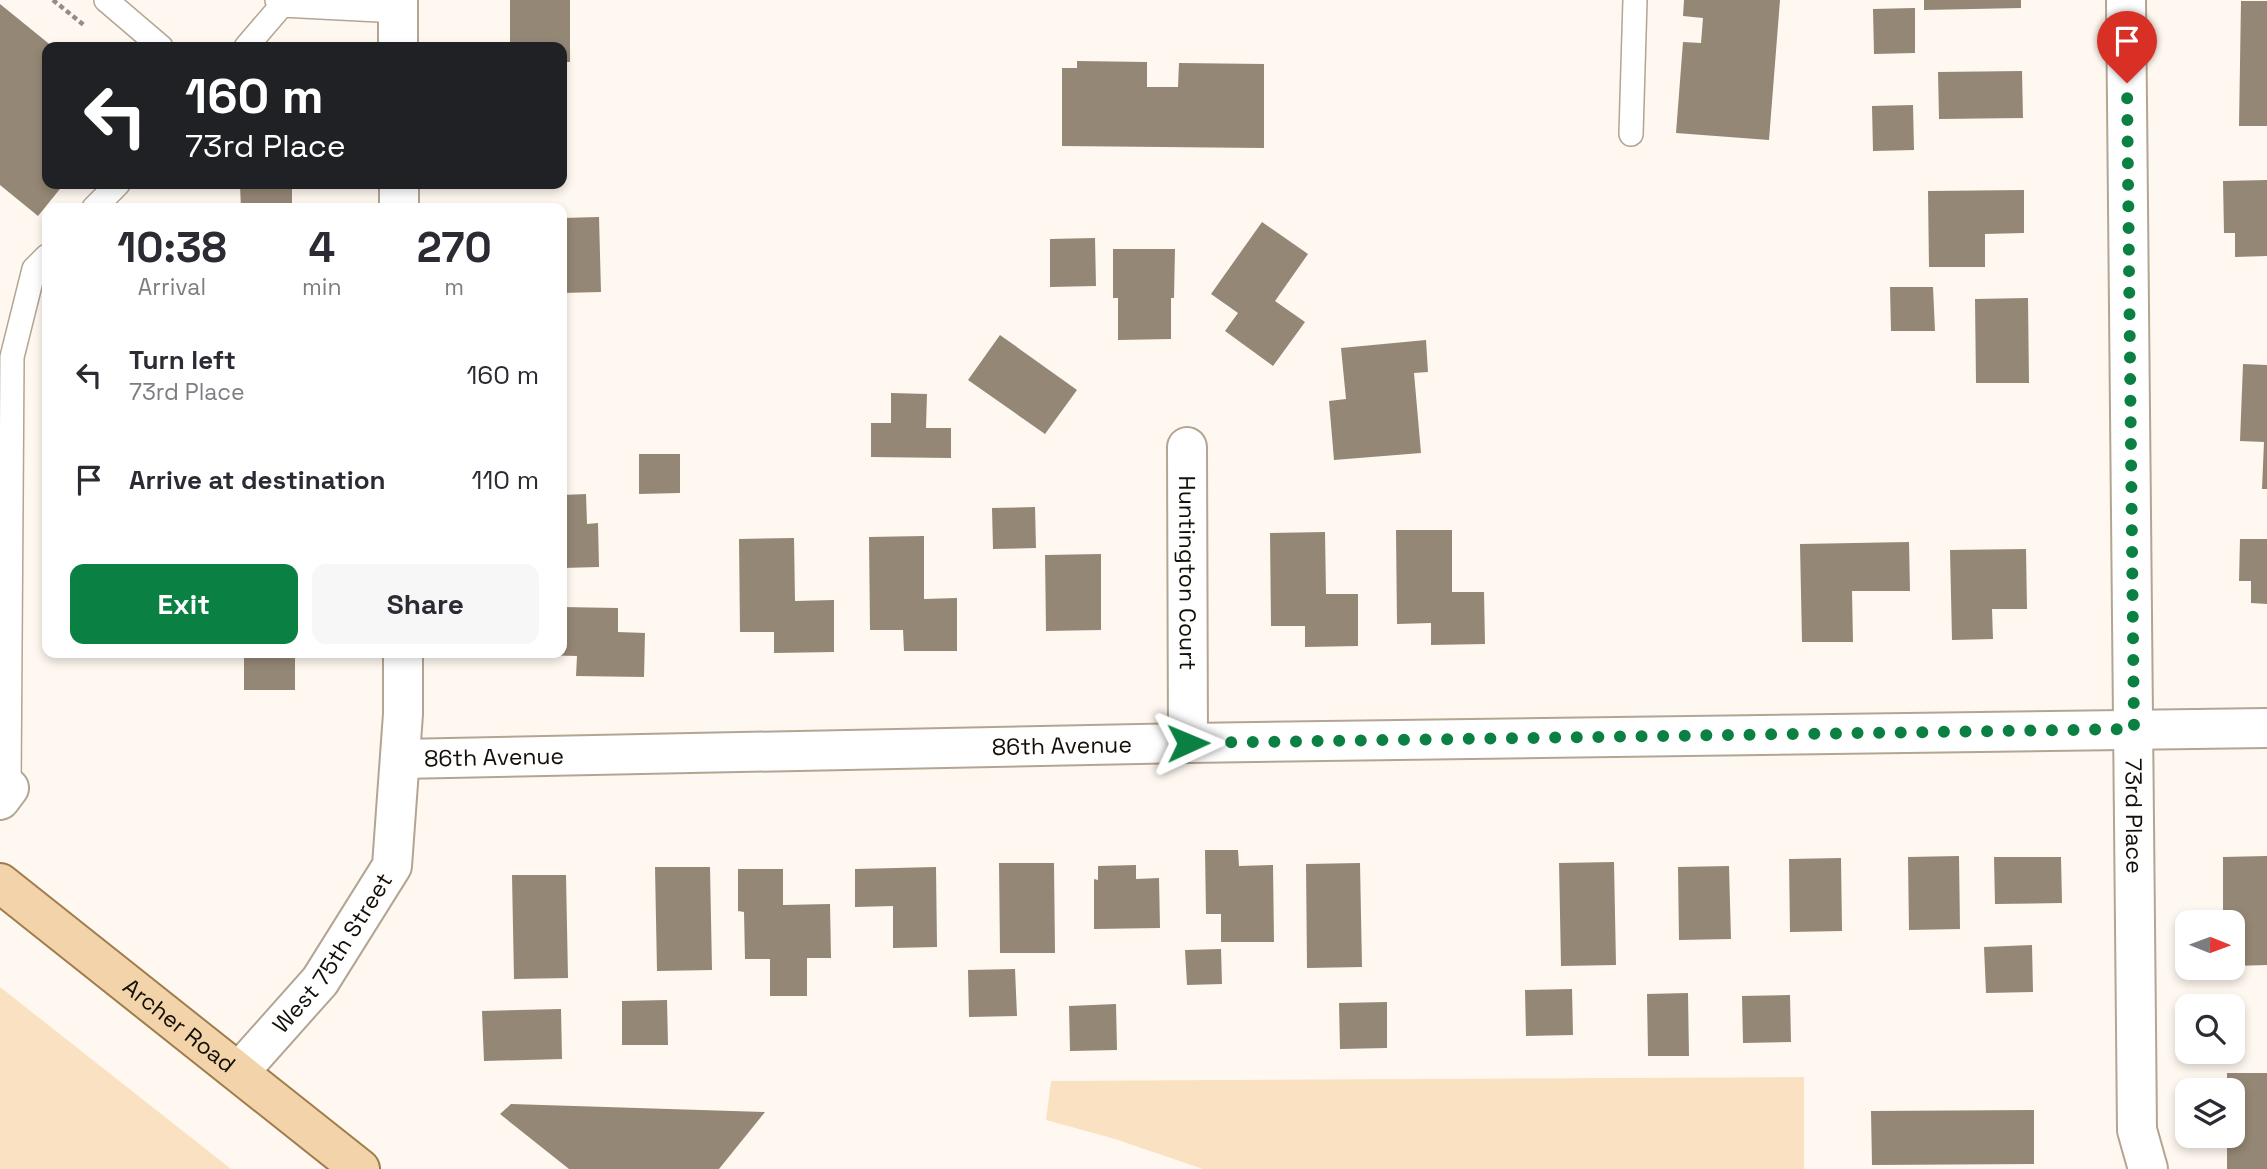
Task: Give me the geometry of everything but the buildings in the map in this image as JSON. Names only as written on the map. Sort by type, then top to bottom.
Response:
[{"type":"main road","name":"Archer Road","points":[[0,883],[360,1169]]},
{"type":"street","name":"73rd Place","points":[[2126,0],[2137,1130],[2148,1169]]},
{"type":"street","name":"Huntington Court","points":[[1187,447],[1188,743]]},
{"type":"street","name":"West 75th Street","points":[[239,1072],[320,981],[392,866],[403,714],[403,658]]},
{"type":"street","name":"86th Avenue","points":[[400,760],[1188,743],[2267,727]]},
{"type":"lane","points":[[106,0],[155,42]]},
{"type":"lane","points":[[1631,134],[1635,0]]},
{"type":"lane","points":[[250,42],[280,2],[398,19]]},
{"type":"lane","points":[[99,203],[113,189]]},
{"type":"lane","points":[[5,794],[12,357],[34,269],[42,261]]},
{"type":"shaded area","points":[[0,987],[231,1169],[0,1169]]},
{"type":"shaded area","points":[[1804,1077],[1804,1169],[1203,1169],[1115,1139],[1046,1120],[1051,1081]]},
{"type":"route","points":[[1188,743],[2134,729],[2127,83]]}]
